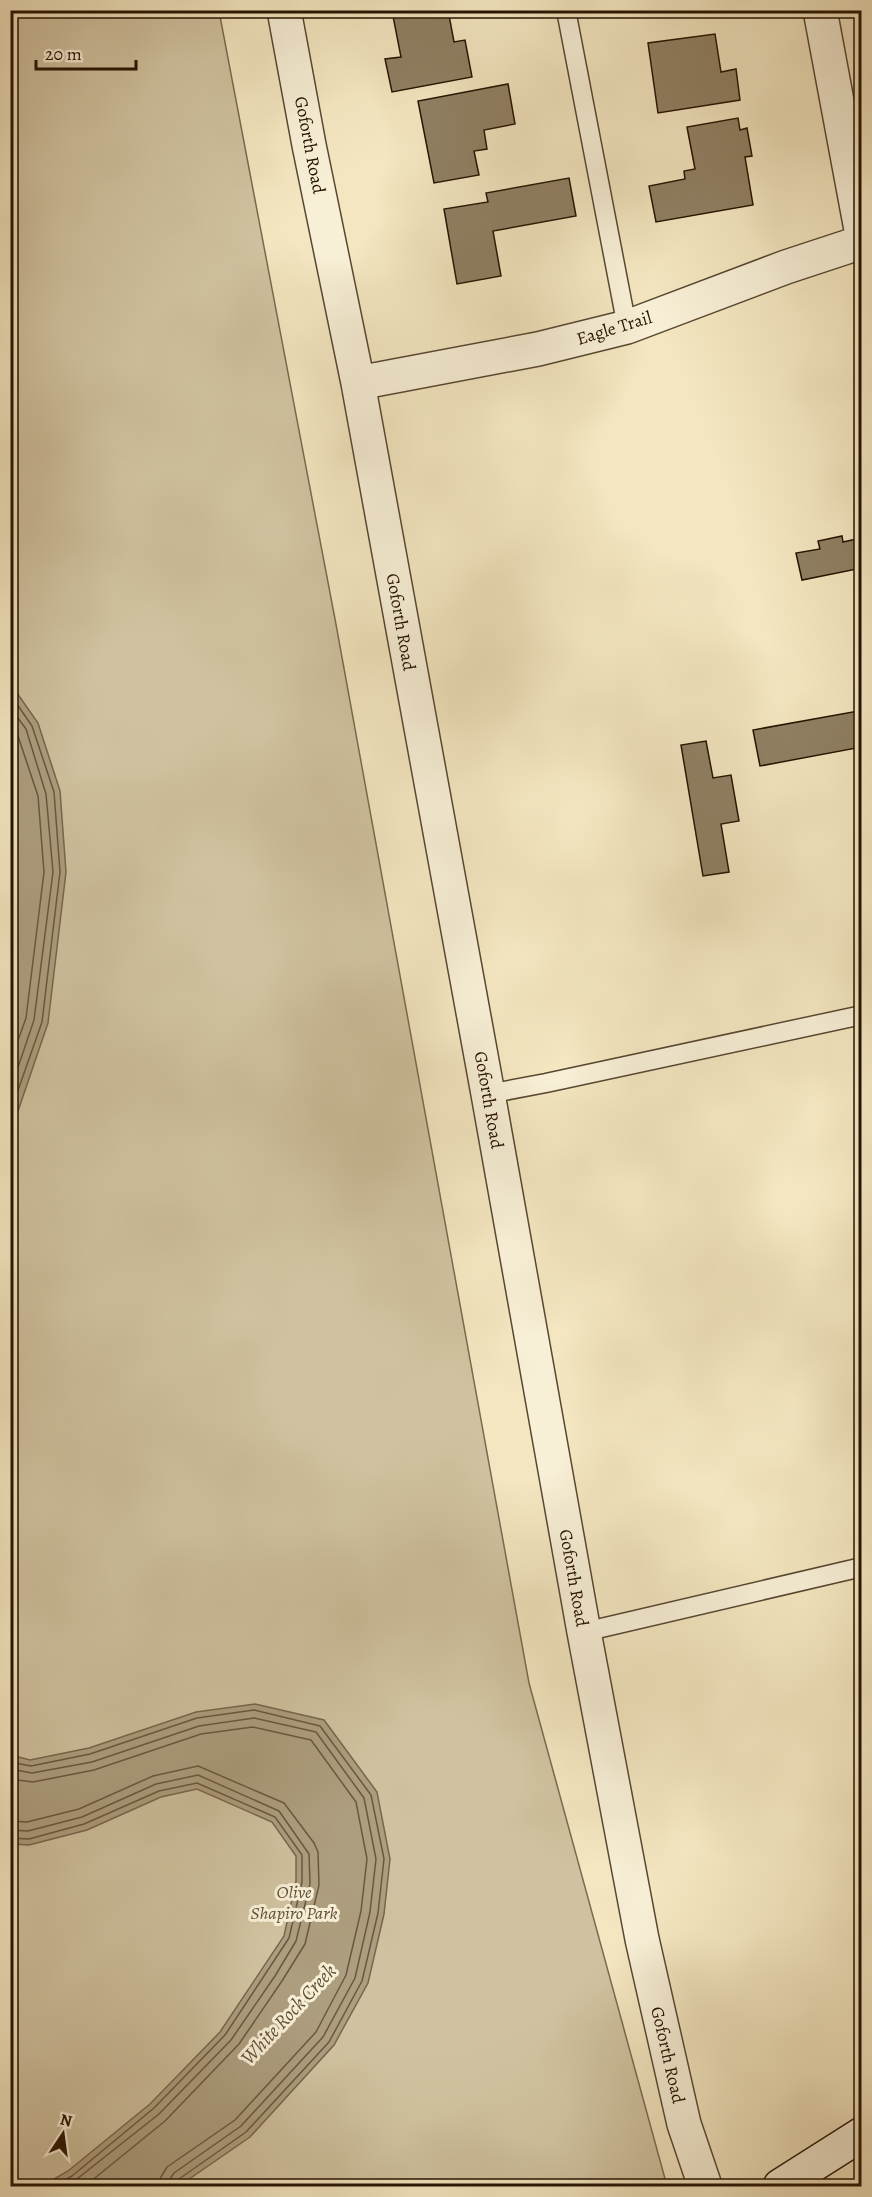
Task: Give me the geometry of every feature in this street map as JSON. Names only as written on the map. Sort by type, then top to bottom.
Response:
[{"type":"street","name":"Goforth Road","points":[[284,10],[357,382],[642,1939],[684,2124],[705,2187]]},
{"type":"street","points":[[820,10],[861,235]]},
{"type":"street","name":"Eagle Trail","points":[[357,382],[538,349],[627,327],[786,267],[861,242]]},
{"type":"street","points":[[780,2187],[861,2134]]},
{"type":"lane","points":[[566,10],[627,327]]},
{"type":"lane","points":[[488,1094],[861,1015]]},
{"type":"lane","points":[[584,1632],[861,1567]]},
{"type":"green space","name":"Olive Shapiro Park","points":[[11,11],[219,11],[335,619],[529,1683],[667,2186],[11,2186]]},
{"type":"water","points":[[10,683],[38,723],[60,791],[66,872],[48,1023],[17,1114],[11,1124]]},
{"type":"water","name":"White Rock Creek","points":[[255,1704],[324,1720],[377,1792],[390,1859],[384,1914],[368,1983],[334,2045],[250,2137],[179,2186],[42,2186],[68,2171],[150,2104],[220,2032],[284,1936],[296,1881],[296,1856],[272,1822],[197,1789],[161,1797],[87,1830],[29,1845],[11,1844],[11,1755],[30,1760],[89,1748],[196,1712]]},
{"type":"building","points":[[421,10],[448,10],[454,42],[465,40],[472,77],[392,92],[385,59],[401,57],[393,16]]},
{"type":"building","points":[[647,10],[680,10],[648,16]]},
{"type":"building","points":[[715,34],[721,72],[736,69],[740,100],[658,113],[648,43]]},
{"type":"building","points":[[508,84],[515,124],[484,130],[487,149],[474,151],[479,175],[434,183],[418,101]]},
{"type":"building","points":[[738,118],[740,130],[747,128],[752,156],[745,157],[753,205],[656,222],[649,186],[685,179],[684,171],[695,169],[687,127]]},
{"type":"building","points":[[569,178],[576,216],[493,231],[501,276],[457,284],[444,209],[488,202],[486,193]]},
{"type":"building","points":[[860,534],[862,534],[862,568],[802,580],[796,553],[820,549],[818,541],[842,536],[843,542],[861,538]]},
{"type":"building","points":[[858,711],[862,747],[760,766],[753,730]]},
{"type":"building","points":[[706,741],[713,778],[731,775],[739,821],[721,824],[729,872],[703,876],[681,745]]}]
